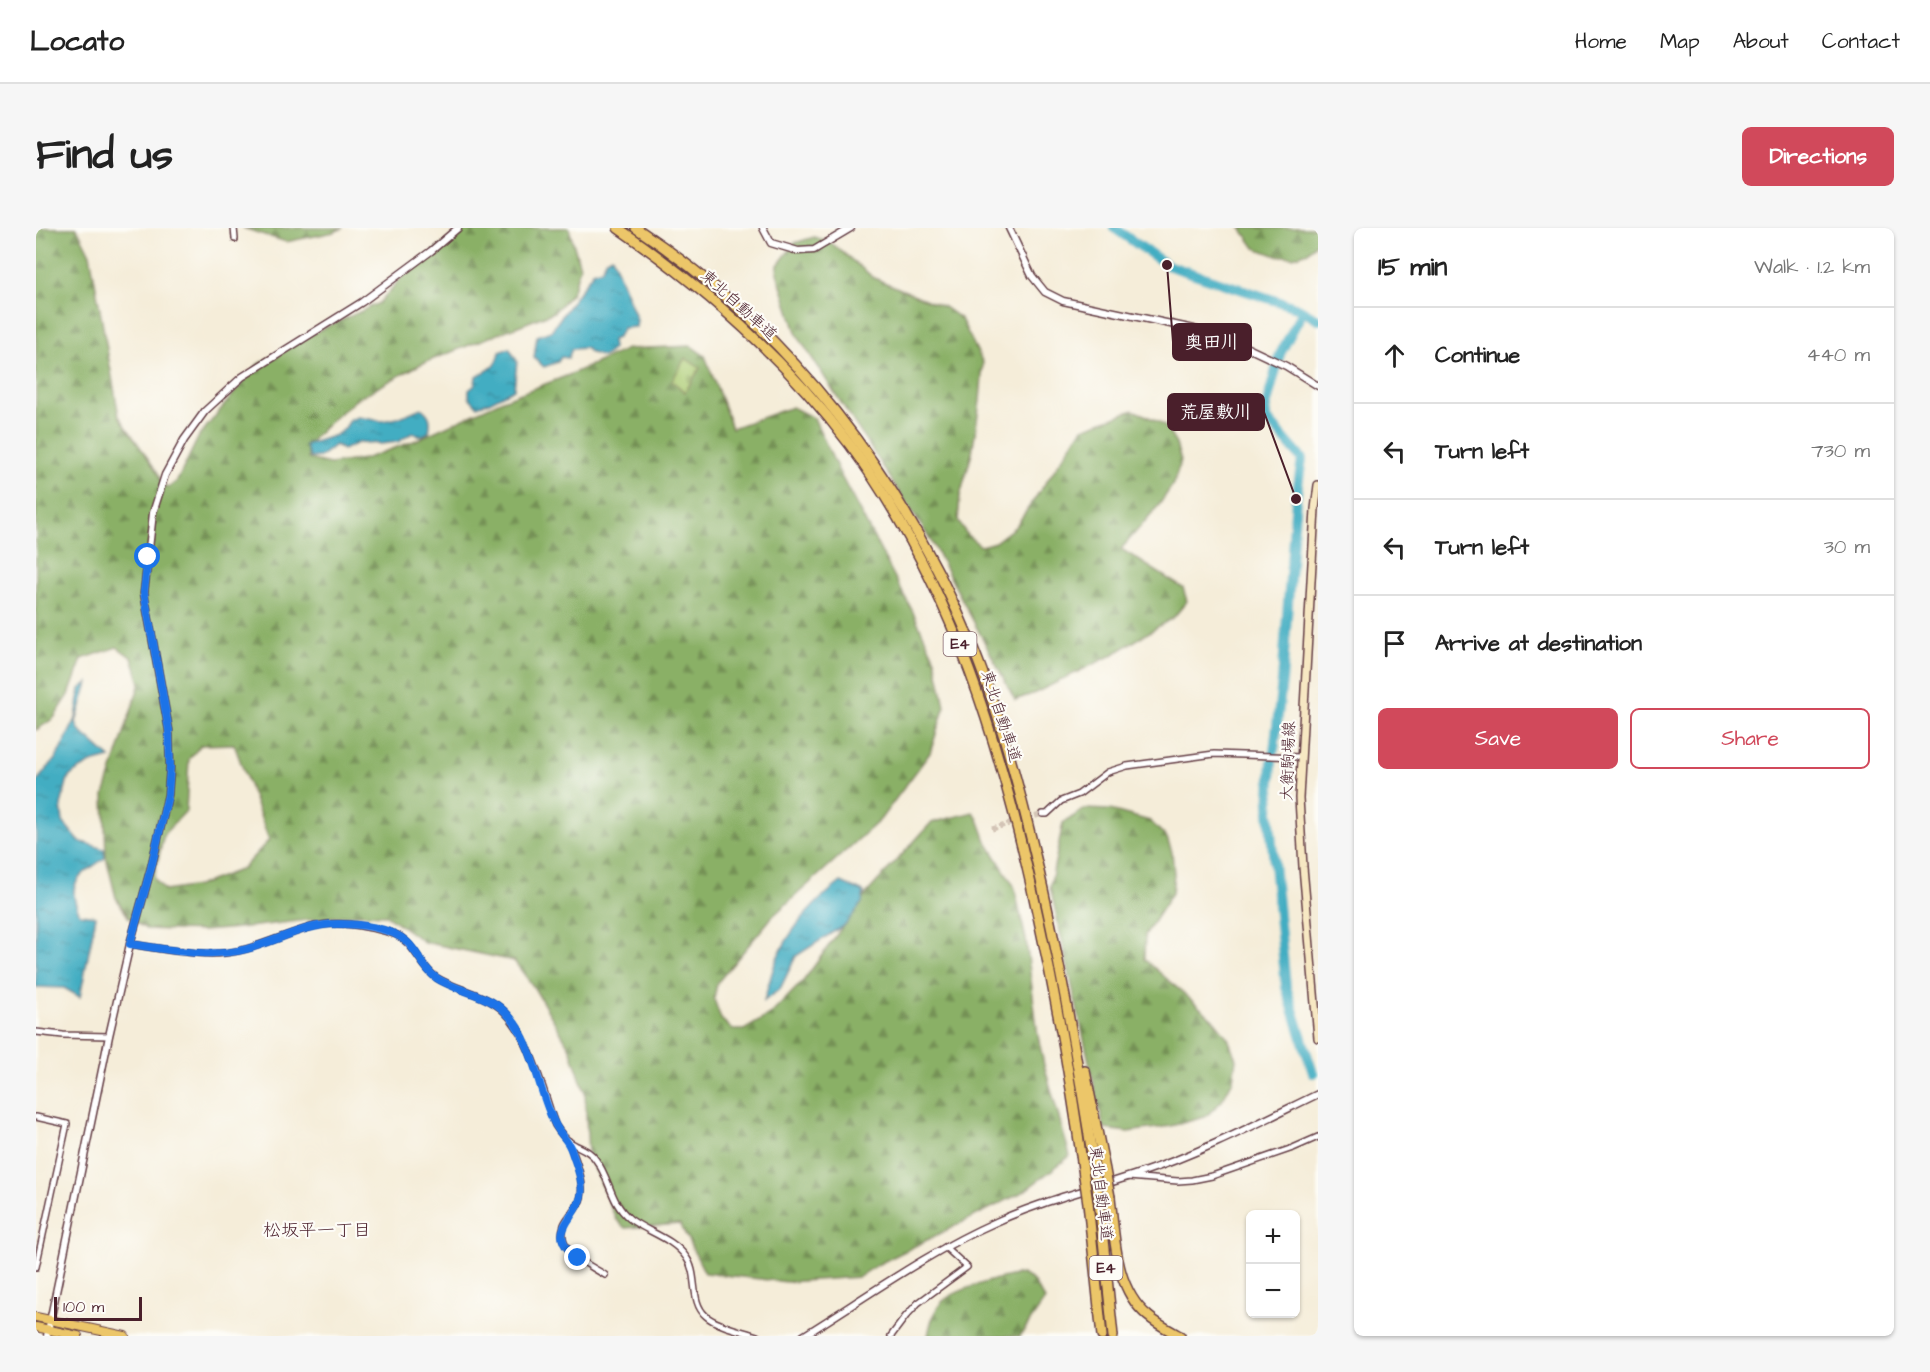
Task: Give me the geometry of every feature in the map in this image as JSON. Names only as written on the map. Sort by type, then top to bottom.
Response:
[{"type":"highway","name":"東北自動車道","points":[[618,228],[676,270],[724,309],[779,363],[820,408],[881,491],[912,543],[932,580],[964,653],[989,724],[1012,807],[1054,987],[1077,1122],[1094,1250],[1102,1336]]},
{"type":"highway","name":"東北自動車道","points":[[636,228],[720,292],[781,350],[828,402],[889,485],[921,538],[969,638],[998,721],[1025,814],[1063,984],[1099,1201],[1113,1336]]},
{"type":"highway","points":[[1063,984],[1106,1170],[1119,1266],[1129,1291],[1138,1305],[1149,1317],[1180,1336]]},
{"type":"highway","points":[[1094,1250],[1092,1278],[1097,1336]]},
{"type":"main road","name":"大衡駒場線","points":[[1318,485],[1299,798],[1318,1038]]},
{"type":"main road","points":[[36,1317],[125,1336]]},
{"type":"main road","points":[[36,1327],[48,1333],[78,1336]]},
{"type":"street","points":[[234,228],[235,239]]},
{"type":"street","points":[[48,1333],[109,1036],[168,795],[169,730],[144,592],[153,513],[165,475],[184,440],[205,411],[242,377],[362,302],[458,228]]},
{"type":"street","points":[[763,228],[771,243],[798,251],[814,250],[851,228]]},
{"type":"street","points":[[1009,228],[1032,276],[1045,292],[1063,301],[1194,329],[1233,341],[1276,360],[1318,386]]},
{"type":"street","points":[[1043,814],[1047,814],[1061,801],[1079,794],[1108,772],[1127,766],[1214,754],[1300,757]]},
{"type":"street","points":[[130,944],[224,954],[247,949],[309,927],[341,924],[386,931],[406,941],[436,978],[482,997],[506,1012],[527,1047],[555,1125],[569,1141],[596,1158],[610,1192],[622,1212],[671,1243],[688,1259],[693,1290],[705,1316],[757,1336]]},
{"type":"street","points":[[36,1032],[109,1036]]},
{"type":"street","points":[[803,1336],[945,1247],[996,1221],[1127,1177],[1214,1144],[1318,1094]]},
{"type":"street","points":[[36,1117],[67,1124],[36,1267]]},
{"type":"street","points":[[1127,1177],[1178,1181],[1212,1176],[1318,1137]]},
{"type":"street","points":[[569,1141],[580,1178],[581,1197],[564,1224],[564,1242],[568,1251],[605,1275]]},
{"type":"street","points":[[891,1336],[918,1304],[967,1267],[945,1247]]},
{"type":"green space","points":[[36,228],[77,228],[90,254],[119,416],[158,473],[162,485],[168,488],[177,481],[199,436],[258,364],[305,337],[379,303],[408,270],[461,231],[467,228],[569,228],[580,267],[572,293],[554,312],[421,364],[358,398],[310,442],[308,459],[330,464],[364,459],[414,441],[503,400],[569,375],[627,349],[691,346],[705,356],[732,428],[792,407],[814,418],[841,476],[912,610],[935,659],[945,706],[930,753],[880,820],[773,916],[717,983],[714,999],[721,1019],[733,1030],[744,1030],[771,1014],[804,980],[866,894],[931,823],[973,812],[986,841],[1014,886],[1026,940],[1038,1036],[1044,1065],[1070,1156],[1023,1192],[877,1265],[859,1277],[787,1282],[705,1273],[680,1224],[625,1228],[616,1219],[588,1155],[585,1093],[570,1048],[533,986],[514,961],[424,942],[386,915],[360,914],[203,931],[146,929],[129,918],[116,898],[106,857],[104,795],[140,683],[132,658],[117,647],[82,659],[69,695],[54,718],[36,730]],"holes":[[[234,744],[269,840],[242,869],[197,886],[165,891],[154,878],[164,834],[186,811],[189,759],[201,745]]]},
{"type":"green space","points":[[243,228],[343,228],[286,242]]},
{"type":"green space","points":[[1241,228],[1318,228],[1318,241],[1308,252],[1293,257],[1274,255],[1255,248]]},
{"type":"green space","points":[[814,237],[831,243],[874,278],[944,307],[961,319],[983,363],[972,453],[960,496],[958,521],[967,535],[981,546],[995,542],[1016,526],[1083,428],[1133,410],[1165,426],[1176,444],[1181,461],[1174,483],[1159,505],[1121,549],[1183,588],[1187,601],[1174,617],[1112,655],[1035,693],[1015,700],[930,539],[797,335],[777,273],[778,265],[795,243]]},
{"type":"green space","points":[[685,358],[700,368],[685,392],[672,381]]},
{"type":"green space","points":[[1085,809],[1110,810],[1150,821],[1167,838],[1172,852],[1174,874],[1172,893],[1145,935],[1144,959],[1213,1019],[1228,1038],[1236,1059],[1233,1080],[1221,1102],[1205,1117],[1171,1126],[1128,1132],[1104,1129],[1050,887],[1063,823]]},
{"type":"green space","points":[[1022,1274],[1032,1280],[1045,1300],[1020,1336],[928,1336],[936,1309],[949,1297],[980,1284]]},
{"type":"water","points":[[612,256],[637,320],[636,327],[623,328],[617,338],[612,340],[613,349],[603,357],[589,352],[586,348],[572,349],[568,358],[561,357],[558,362],[544,367],[534,358],[537,336],[551,331],[593,272],[602,269],[605,260]]},
{"type":"water","points":[[509,348],[517,361],[514,389],[477,406],[469,397],[469,390],[475,385],[476,376],[492,367],[500,352]]},
{"type":"water","points":[[421,408],[430,418],[430,425],[429,432],[421,436],[412,433],[398,442],[380,444],[360,442],[343,450],[335,445],[320,457],[310,458],[305,445],[336,435],[345,428],[350,420],[358,417],[382,421],[398,418]]},
{"type":"water","points":[[88,683],[76,722],[79,730],[110,758],[91,763],[68,778],[61,805],[63,822],[79,841],[104,849],[105,858],[82,875],[75,887],[75,903],[80,914],[96,916],[80,997],[64,988],[36,987],[36,782],[56,758],[76,719],[80,689]]},
{"type":"water","points":[[841,882],[864,892],[862,903],[846,924],[796,956],[780,989],[764,1001],[777,958],[786,941],[814,905]]},
{"type":"waterway","points":[[1114,228],[1167,265],[1300,309],[1318,320]]},
{"type":"waterway","points":[[1274,751],[1282,681],[1296,499],[1302,459],[1268,420],[1265,411],[1280,354],[1303,311]]},
{"type":"waterway","points":[[1272,761],[1269,812],[1286,987],[1313,1073]]},
{"type":"tunnel","points":[[992,829],[1043,814]]},
{"type":"place","name":"奥田川","points":[[1167,265]]},
{"type":"place","name":"荒屋敷川","points":[[1296,499]]},
{"type":"district","name":"松坂平一丁目","points":[[317,1230]]},
{"type":"route","points":[[148,557],[144,592],[169,730],[170,767],[168,795],[130,944],[224,954],[247,949],[309,927],[341,924],[386,931],[406,941],[436,978],[495,1004],[506,1012],[521,1035],[555,1125],[569,1141],[580,1178],[581,1197],[564,1224],[563,1233],[568,1251],[578,1258]]}]
